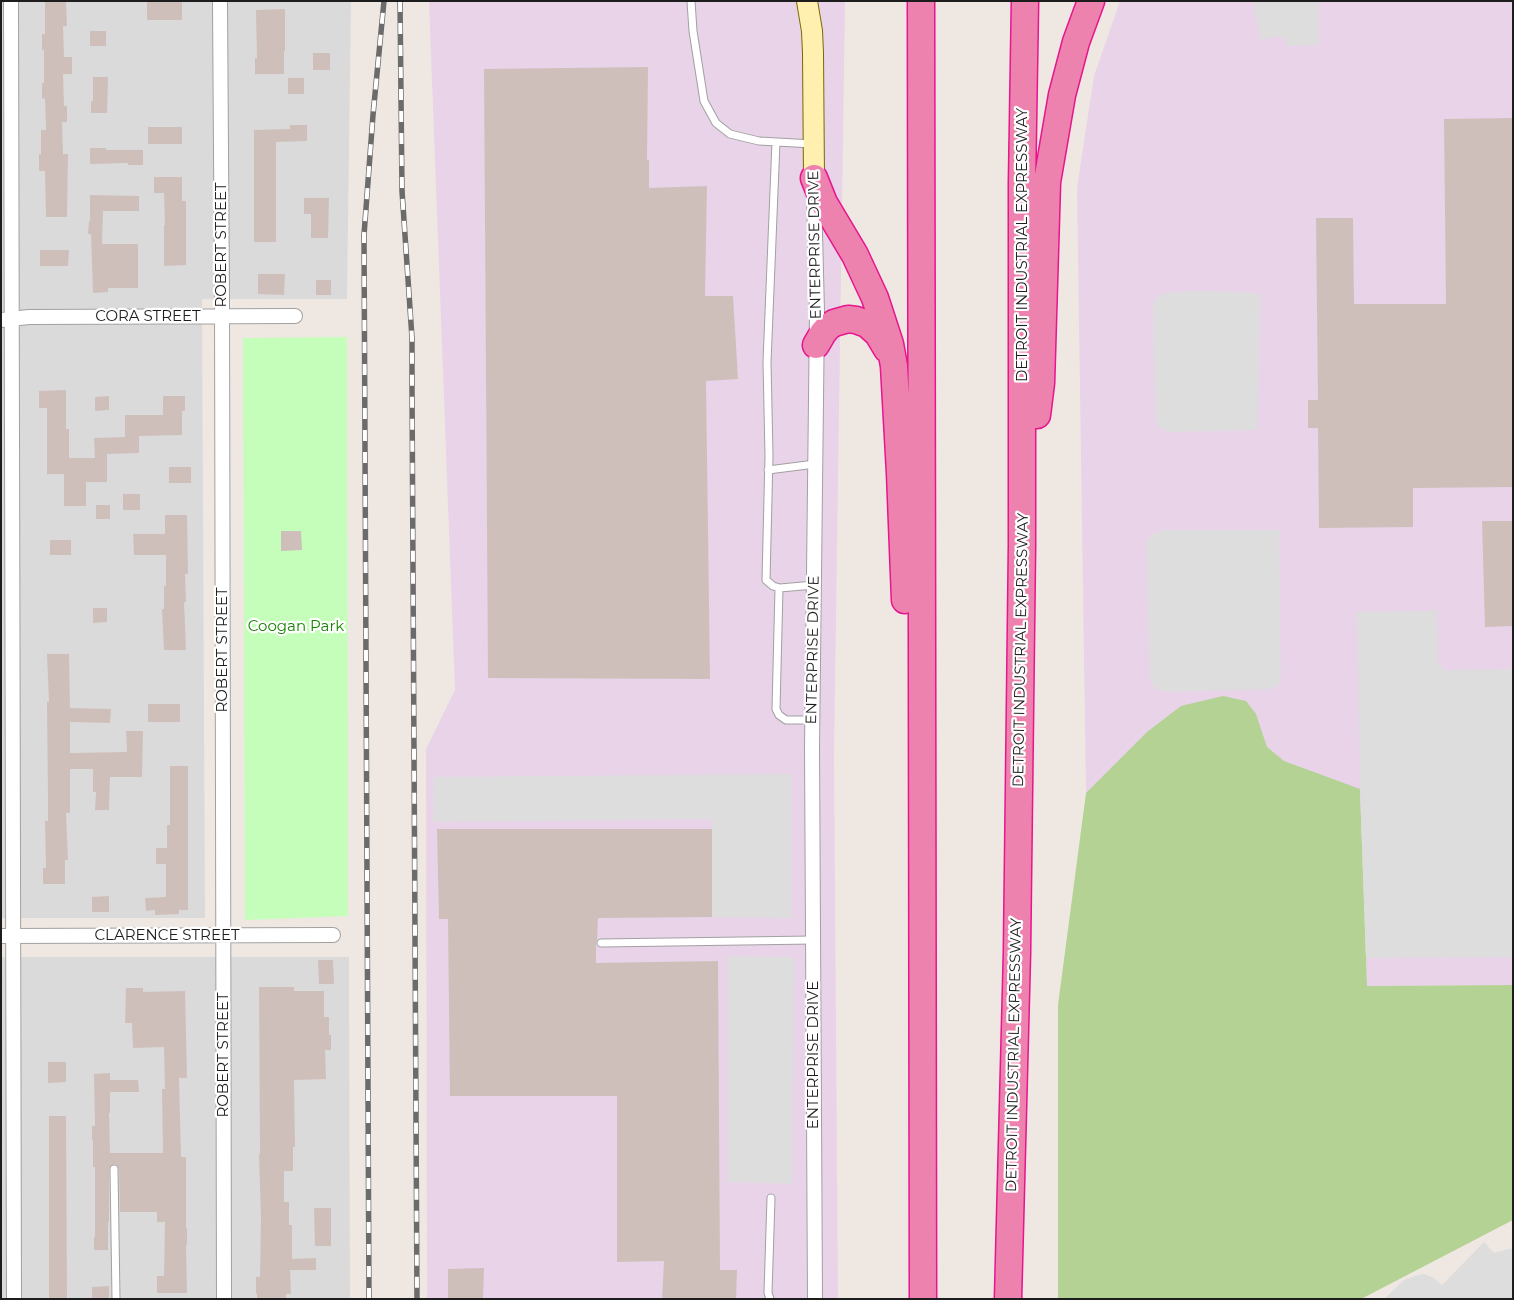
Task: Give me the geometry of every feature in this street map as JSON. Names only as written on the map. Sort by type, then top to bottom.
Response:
[{"type":"highway","points":[[921,1],[923,1299]]},
{"type":"highway","name":"DETROIT INDUSTRIAL EXPRESSWAY","points":[[1008,1299],[1017,952],[1022,545],[1022,183],[1025,1]]},
{"type":"highway","points":[[1022,545],[1040,383],[1047,182],[1062,95],[1076,42],[1091,1]]},
{"type":"highway","points":[[814,178],[824,203],[855,256],[875,298],[887,331],[894,366],[922,1030]]},
{"type":"highway","points":[[816,346],[823,333],[834,323],[848,319],[856,320],[868,324],[878,334],[885,344],[894,366]]},
{"type":"main road","name":"ENTERPRISE DRIVE","points":[[807,1],[813,53],[814,178]]},
{"type":"street","points":[[11,1],[6,320],[7,936],[14,1299]]},
{"type":"street","name":"ROBERT STREET","points":[[220,1],[224,1299]]},
{"type":"street","name":"ENTERPRISE DRIVE","points":[[814,178],[817,312],[812,720],[815,1299]]},
{"type":"street","name":"CORA STREET","points":[[6,320],[29,317],[295,316]]},
{"type":"street","name":"CLARENCE STREET","points":[[7,936],[333,936]]},
{"type":"lane","points":[[691,1],[704,101],[716,123],[730,134],[760,141],[814,144]]},
{"type":"lane","points":[[776,142],[767,362],[766,580],[779,588],[814,585]]},
{"type":"lane","points":[[768,470],[815,464]]},
{"type":"lane","points":[[779,588],[776,709],[779,715],[786,720],[812,720]]},
{"type":"lane","points":[[601,943],[813,940]]},
{"type":"lane","points":[[114,1169],[116,1299]]},
{"type":"lane","points":[[770,1299],[768,1293],[771,1198]]},
{"type":"shaded area","points":[[1,1],[351,1],[347,299],[202,299],[205,918],[1,918]]},
{"type":"shaded area","points":[[429,1],[845,1],[834,755],[838,1299],[427,1299],[426,749],[455,690]]},
{"type":"shaded area","points":[[1120,1],[1513,1],[1513,985],[1367,986],[1360,790],[1086,793],[1077,188],[1094,76]]},
{"type":"shaded area","points":[[1254,1],[1319,1],[1319,45],[1288,46],[1283,38],[1275,36],[1261,40],[1254,10]]},
{"type":"shaded area","points":[[1189,291],[1261,294],[1257,430],[1168,432],[1159,427],[1155,418],[1153,307],[1155,299],[1164,293]]},
{"type":"shaded area","points":[[1162,530],[1280,530],[1281,676],[1279,685],[1270,689],[1170,692],[1157,690],[1150,681],[1146,544],[1151,535]]},
{"type":"shaded area","points":[[1437,611],[1438,663],[1445,670],[1513,669],[1513,957],[1366,958],[1360,789],[1357,612]]},
{"type":"shaded area","points":[[792,774],[792,918],[712,917],[712,819],[433,822],[434,777]]},
{"type":"shaded area","points":[[727,956],[794,957],[792,1184],[727,1182]]},
{"type":"shaded area","points":[[1,957],[349,957],[350,1299],[1,1299]]},
{"type":"shaded area","points":[[1484,1242],[1494,1253],[1513,1248],[1513,1299],[1384,1299],[1404,1280],[1415,1276],[1424,1274],[1434,1278],[1442,1285]]},
{"type":"green space","name":"Coogan Park","points":[[347,337],[348,916],[245,920],[243,338]]},
{"type":"green space","points":[[1223,696],[1246,701],[1256,714],[1267,747],[1284,761],[1360,789],[1367,986],[1513,985],[1513,1220],[1361,1299],[1058,1299],[1058,1005],[1086,793],[1147,732],[1181,706]]},
{"type":"building","points":[[45,1],[66,1],[67,26],[63,26],[64,57],[72,57],[72,74],[63,74],[64,106],[67,106],[67,122],[62,122],[63,154],[68,154],[67,217],[46,217],[45,171],[39,171],[41,130],[46,130],[45,98],[42,99],[44,50],[42,50],[42,34],[45,34]]},
{"type":"building","points":[[147,1],[182,1],[182,20],[147,20]]},
{"type":"building","points":[[285,9],[284,74],[255,74],[255,58],[257,58],[256,10]]},
{"type":"building","points":[[90,31],[106,31],[106,46],[90,46]]},
{"type":"building","points":[[313,53],[330,53],[330,70],[313,70]]},
{"type":"building","points":[[648,67],[647,160],[649,160],[649,188],[707,186],[705,296],[733,296],[738,379],[706,381],[710,679],[488,678],[484,69]]},
{"type":"building","points":[[93,77],[108,77],[107,113],[91,113]]},
{"type":"building","points":[[288,78],[304,78],[304,94],[288,94]]},
{"type":"building","points":[[1513,118],[1513,487],[1413,488],[1413,527],[1319,528],[1318,428],[1308,428],[1308,400],[1318,400],[1316,218],[1353,218],[1354,304],[1446,304],[1444,119]]},
{"type":"building","points":[[290,125],[307,125],[307,141],[276,142],[276,242],[254,242],[254,130],[290,129]]},
{"type":"building","points":[[148,127],[182,127],[182,144],[148,144]]},
{"type":"building","points":[[90,148],[143,150],[143,165],[128,165],[128,163],[90,164]]},
{"type":"building","points":[[154,177],[182,177],[182,201],[186,201],[186,265],[164,266],[164,193],[154,193]]},
{"type":"building","points":[[90,195],[139,196],[139,211],[103,211],[102,244],[138,244],[138,288],[108,288],[108,292],[93,293],[91,234],[88,234]]},
{"type":"building","points":[[304,198],[329,198],[328,238],[311,238],[311,214],[304,214]]},
{"type":"building","points":[[40,250],[69,250],[68,266],[40,266]]},
{"type":"building","points":[[258,274],[285,274],[284,295],[258,294]]},
{"type":"building","points":[[316,280],[331,280],[331,295],[316,295]]},
{"type":"building","points":[[66,390],[66,429],[69,429],[69,458],[95,458],[94,438],[125,437],[125,415],[163,415],[163,396],[185,396],[185,411],[182,411],[182,435],[139,436],[139,453],[107,454],[107,482],[86,482],[86,506],[64,506],[64,474],[47,474],[47,408],[39,408],[39,391]]},
{"type":"building","points":[[109,396],[109,410],[95,411],[95,397]]},
{"type":"building","points":[[169,467],[191,467],[191,483],[169,483]]},
{"type":"building","points":[[123,494],[140,494],[140,510],[123,510]]},
{"type":"building","points":[[96,505],[110,505],[110,519],[96,519]]},
{"type":"building","points":[[165,515],[187,515],[188,574],[185,574],[186,602],[184,602],[186,650],[164,650],[162,609],[164,609],[164,586],[166,586],[166,555],[134,555],[133,534],[165,534]]},
{"type":"building","points":[[1482,521],[1513,521],[1513,626],[1485,627]]},
{"type":"building","points":[[281,531],[301,531],[302,550],[281,551]]},
{"type":"building","points":[[50,540],[71,540],[71,555],[50,555]]},
{"type":"building","points":[[93,608],[107,608],[107,622],[93,623]]},
{"type":"building","points":[[47,654],[69,654],[70,708],[111,709],[110,723],[70,722],[70,753],[127,752],[126,731],[143,731],[142,777],[110,777],[109,810],[95,810],[96,792],[93,792],[93,769],[70,769],[70,813],[66,813],[68,860],[65,860],[65,884],[43,884],[43,868],[46,868],[45,821],[48,821],[47,702],[49,702]]},
{"type":"building","points":[[148,704],[180,704],[180,722],[148,722]]},
{"type":"building","points":[[170,766],[188,766],[188,910],[179,910],[179,914],[155,915],[155,910],[146,911],[145,898],[166,897],[166,864],[156,864],[156,848],[167,848],[167,825],[170,825]]},
{"type":"building","points":[[437,829],[712,829],[712,917],[598,918],[596,963],[718,961],[720,1270],[737,1270],[736,1299],[662,1299],[664,1261],[617,1262],[617,1096],[450,1096],[448,919],[439,919]]},
{"type":"building","points":[[109,896],[109,912],[92,912],[92,897]]},
{"type":"building","points":[[318,960],[333,960],[334,984],[319,984]]},
{"type":"building","points":[[259,987],[294,987],[294,991],[324,991],[324,1017],[329,1017],[329,1035],[331,1035],[331,1050],[325,1050],[326,1079],[294,1080],[295,1147],[293,1147],[293,1171],[284,1171],[284,1202],[289,1202],[289,1225],[292,1225],[292,1259],[316,1258],[316,1270],[290,1270],[291,1294],[286,1294],[286,1299],[257,1299],[256,1294],[256,1277],[260,1277],[261,1218]]},
{"type":"building","points":[[126,988],[143,988],[143,992],[185,991],[187,1078],[179,1078],[181,1157],[186,1157],[187,1293],[157,1293],[157,1276],[164,1276],[165,1222],[157,1222],[157,1212],[120,1212],[119,1169],[116,1164],[111,1165],[109,1169],[108,1250],[94,1250],[95,1167],[93,1167],[92,1126],[95,1126],[94,1074],[110,1073],[110,1080],[138,1080],[139,1092],[110,1092],[110,1153],[163,1153],[162,1089],[165,1089],[164,1047],[133,1048],[132,1023],[125,1023]]},
{"type":"building","points":[[48,1062],[66,1062],[66,1082],[48,1083]]},
{"type":"building","points":[[49,1116],[66,1116],[67,1299],[49,1299]]},
{"type":"building","points":[[314,1208],[331,1208],[331,1246],[315,1246]]},
{"type":"building","points":[[484,1268],[483,1299],[448,1299],[448,1269]]},
{"type":"building","points":[[109,1286],[109,1299],[92,1299],[92,1287]]},
{"type":"railway","points":[[369,1299],[364,235],[384,1]]},
{"type":"railway","points":[[400,1],[402,191],[412,338],[417,1299]]}]
